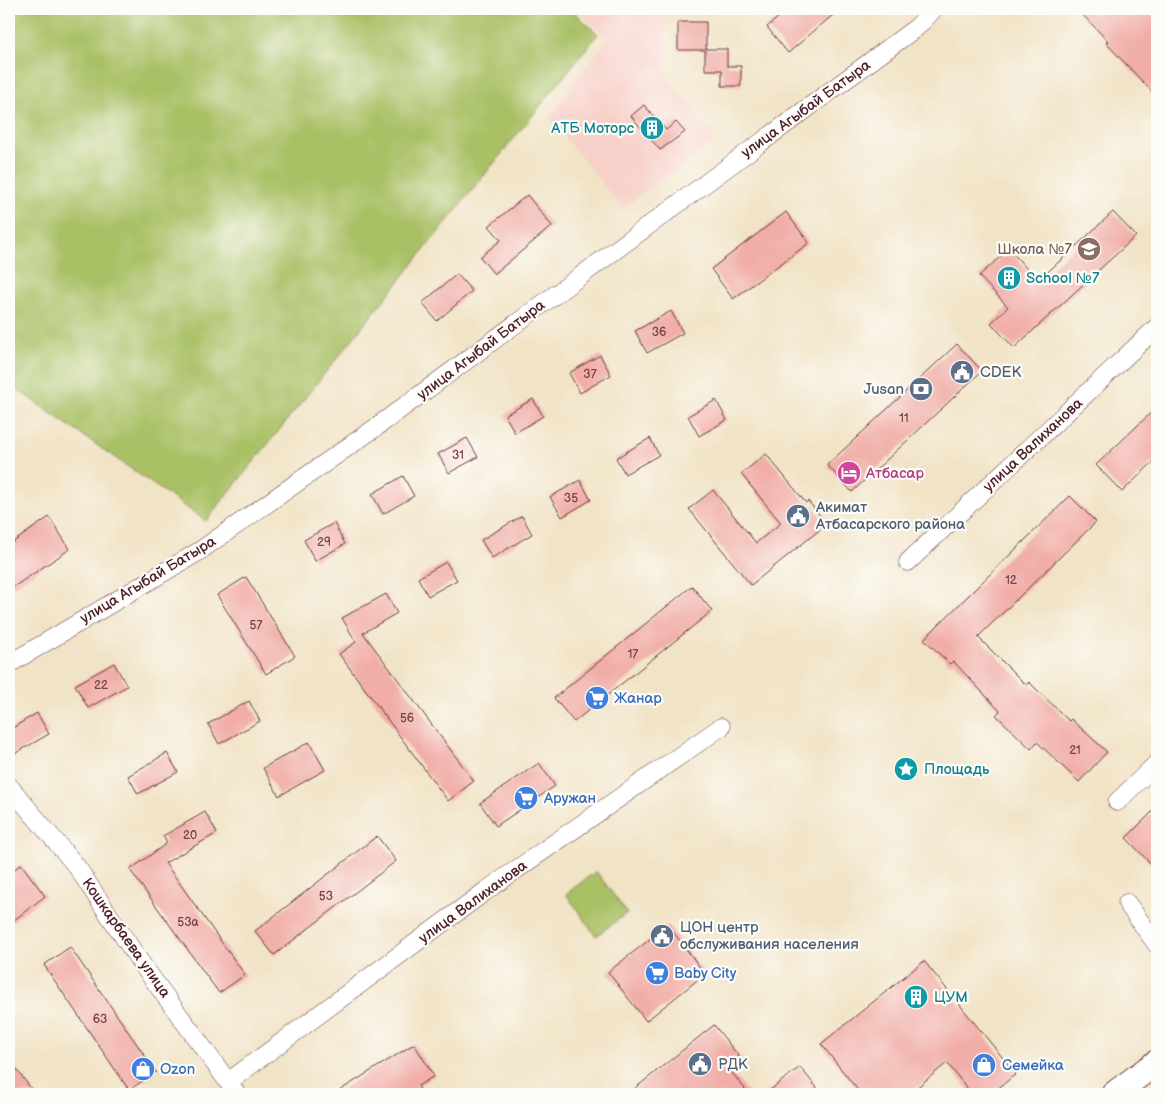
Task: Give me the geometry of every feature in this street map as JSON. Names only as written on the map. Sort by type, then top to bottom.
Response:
[{"type":"main road","points":[[1114,1094],[1157,1062]]},
{"type":"street","name":"улица Агыбай Батыра","points":[[9,664],[198,552],[375,428],[917,27],[934,9]]},
{"type":"street","name":"улица Валиханова","points":[[908,562],[1157,327]]},
{"type":"street","name":"улица Валиханова","points":[[233,1088],[488,890],[721,727]]},
{"type":"street","points":[[1116,802],[1157,763]]},
{"type":"street","name":"Кошкарбаева улица","points":[[9,786],[77,867],[141,963],[233,1088]]},
{"type":"street","points":[[1126,903],[1157,945]]},
{"type":"shaded area","points":[[577,9],[663,9],[666,12],[666,77],[717,141],[622,208],[549,118],[607,39]]},
{"type":"green space","points":[[9,9],[571,9],[598,34],[206,521],[9,384]]},
{"type":"green space","points":[[596,871],[627,913],[596,936],[566,894]]},
{"type":"building","points":[[788,9],[840,9],[788,53],[767,27]]},
{"type":"building","points":[[1077,9],[1157,9],[1157,97],[1106,43],[1108,41]]},
{"type":"building","points":[[678,22],[706,22],[706,49],[727,49],[727,66],[741,66],[741,86],[722,86],[722,70],[705,70],[705,50],[678,50]]},
{"type":"building","name":"АТБ Моторс","points":[[644,105],[666,130],[676,122],[685,132],[660,150],[631,116]]},
{"type":"building","points":[[527,195],[552,226],[494,274],[480,257],[501,240],[489,226]]},
{"type":"building","points":[[786,212],[809,243],[733,299],[711,269]]},
{"type":"building","name":"School №7","points":[[1113,212],[1136,236],[1014,348],[991,323],[1008,307],[979,276],[1009,249],[1038,281]]},
{"type":"building","points":[[457,274],[472,291],[437,321],[422,303]]},
{"type":"building","points":[[671,311],[683,333],[647,353],[635,331]]},
{"type":"building","points":[[957,344],[982,371],[852,492],[827,465]]},
{"type":"building","points":[[600,355],[611,375],[580,393],[569,373]]},
{"type":"building","points":[[533,399],[543,416],[515,433],[505,415]]},
{"type":"building","points":[[716,400],[727,420],[699,436],[688,416]]},
{"type":"building","points":[[1157,407],[1157,458],[1122,492],[1096,465]]},
{"type":"building","points":[[467,438],[478,457],[449,473],[438,454]]},
{"type":"building","points":[[650,438],[659,455],[625,474],[616,458]]},
{"type":"building","name":"Акимат Атбасарского района","points":[[766,454],[806,503],[808,501],[827,524],[751,585],[689,509],[713,490],[756,543],[781,523],[741,474]]},
{"type":"building","points":[[403,476],[414,496],[383,514],[372,494]]},
{"type":"building","points":[[580,480],[591,500],[562,517],[550,497]]},
{"type":"building","points":[[1070,496],[1096,522],[978,637],[1026,685],[1029,682],[1069,721],[1071,719],[1107,752],[1079,782],[1037,742],[1031,749],[996,715],[1000,711],[953,661],[950,664],[924,639]]},
{"type":"building","points":[[522,516],[532,534],[492,558],[481,540]]},
{"type":"building","points":[[49,517],[70,549],[9,590],[9,545]]},
{"type":"building","points":[[334,523],[345,544],[315,561],[304,540]]},
{"type":"building","points":[[446,562],[457,580],[428,596],[418,578]]},
{"type":"building","points":[[246,577],[295,656],[266,674],[217,595]]},
{"type":"building","points":[[692,586],[712,611],[574,722],[554,698]]},
{"type":"building","points":[[386,594],[397,613],[363,633],[474,781],[448,801],[339,654],[356,642],[342,618]]},
{"type":"building","points":[[114,663],[127,686],[88,708],[75,685]]},
{"type":"building","points":[[249,701],[260,721],[219,744],[208,724]]},
{"type":"building","points":[[37,713],[49,734],[9,757],[9,730]]},
{"type":"building","points":[[309,742],[325,770],[279,796],[263,768]]},
{"type":"building","points":[[167,753],[178,772],[138,794],[128,776]]},
{"type":"building","points":[[539,763],[555,786],[496,826],[480,803]]},
{"type":"building","points":[[1157,807],[1157,870],[1126,838]]},
{"type":"building","points":[[205,812],[217,833],[165,863],[245,975],[219,993],[130,870],[167,843],[163,836]]},
{"type":"building","points":[[377,836],[396,861],[274,955],[255,931]]},
{"type":"building","points":[[21,864],[45,896],[9,924],[9,874]]},
{"type":"building","name":"Baby City","points":[[668,925],[705,974],[646,1021],[608,972]]},
{"type":"building","points":[[70,947],[156,1072],[129,1090],[44,965]]},
{"type":"building","name":"ЦУМ","points":[[924,961],[1016,1074],[991,1094],[972,1094],[947,1063],[909,1094],[861,1094],[821,1044]]},
{"type":"building","name":"РДК","points":[[714,1025],[741,1059],[729,1069],[749,1094],[628,1094]]},
{"type":"building","points":[[414,1044],[434,1076],[418,1086],[423,1094],[334,1094]]},
{"type":"building","points":[[9,1059],[35,1094],[9,1094]]},
{"type":"building","name":"РДК","points":[[800,1067],[822,1094],[765,1094]]},
{"type":"place","name":"АТБ Моторс","points":[[652,128]]},
{"type":"place","name":"Школа №7","points":[[1089,249]]},
{"type":"place","name":"School №7","points":[[1009,278]]},
{"type":"place","name":"CDEK","points":[[962,372]]},
{"type":"place","name":"Jusan","points":[[921,389]]},
{"type":"place","name":"Атбасар","points":[[849,473]]},
{"type":"place","name":"Акимат Атбасарского района","points":[[798,516]]},
{"type":"place","name":"Жанар","points":[[597,698]]},
{"type":"place","name":"Площадь","points":[[906,769]]},
{"type":"place","name":"Аружан","points":[[526,798]]},
{"type":"place","name":"ЦОН центр обслуживания населения","points":[[662,936]]},
{"type":"place","name":"Baby City","points":[[657,973]]},
{"type":"place","name":"ЦУМ","points":[[916,997]]},
{"type":"place","name":"РДК","points":[[700,1064]]},
{"type":"place","name":"Семейка","points":[[984,1065]]},
{"type":"place","name":"Ozon","points":[[143,1069]]}]
